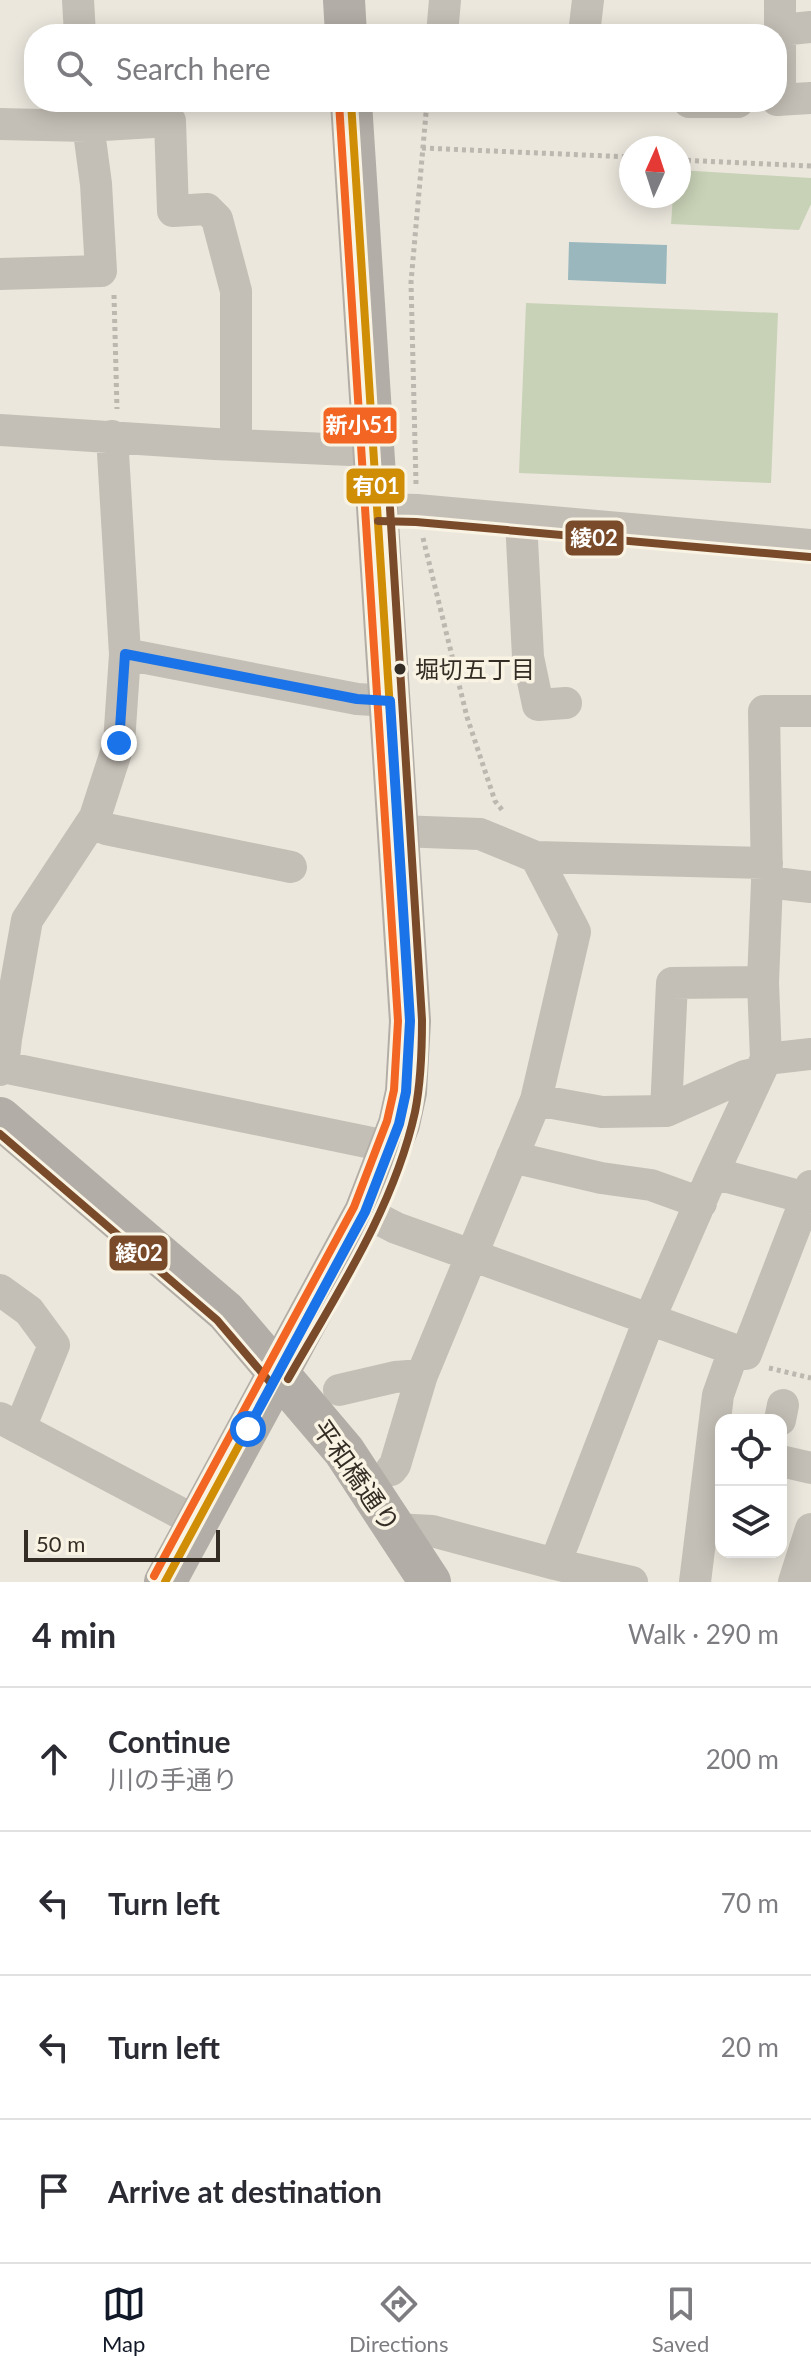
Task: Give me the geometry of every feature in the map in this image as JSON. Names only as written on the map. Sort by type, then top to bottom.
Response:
[{"type":"main road","points":[[344,0],[345,24]]},
{"type":"main road","points":[[165,1582],[365,1212],[391,1147],[406,1092],[410,1021],[390,701],[397,510],[373,451],[352,112]]},
{"type":"main road","name":"平和橋通り","points":[[0,1118],[226,1312],[344,1451],[430,1582]]},
{"type":"main road","name":"平和橋通り","points":[[0,1155],[212,1330],[278,1373]]},
{"type":"street","points":[[78,0],[79,24]]},
{"type":"street","points":[[443,24],[445,0]]},
{"type":"street","points":[[585,24],[588,0]]},
{"type":"street","points":[[789,99],[791,19]]},
{"type":"street","points":[[0,124],[86,114],[170,121],[173,211],[207,209],[217,219],[236,291],[236,445]]},
{"type":"street","points":[[0,274],[101,271],[96,184],[86,114]]},
{"type":"street","points":[[0,430],[373,451]]},
{"type":"street","points":[[114,437],[125,654],[119,743],[92,822],[27,920],[2,1068],[391,1147]]},
{"type":"street","points":[[397,510],[811,545]]},
{"type":"street","points":[[521,520],[528,657],[538,705],[566,703]]},
{"type":"street","points":[[125,654],[357,699],[390,701]]},
{"type":"street","points":[[555,1564],[649,1320],[763,1066],[767,872],[764,711],[811,711]]},
{"type":"street","points":[[92,822],[106,829],[291,867]]},
{"type":"street","points":[[398,831],[480,834],[536,857],[767,872],[811,887]]},
{"type":"street","points":[[391,1470],[422,1375],[536,1100],[575,932],[536,857]]},
{"type":"street","points":[[666,1111],[672,983],[763,982]]},
{"type":"street","points":[[536,1100],[602,1112],[666,1111],[763,1066],[811,1054]]},
{"type":"street","points":[[512,1157],[601,1178],[651,1185],[809,1192],[740,1352],[718,1395],[718,1414]]},
{"type":"street","points":[[365,1212],[396,1228],[740,1352]]},
{"type":"street","points":[[0,1290],[29,1311],[64,1351],[10,1423],[197,1522]]},
{"type":"street","points":[[339,1390],[395,1377],[422,1375]]},
{"type":"street","points":[[695,1582],[715,1458]]},
{"type":"street","points":[[787,1462],[811,1468]]},
{"type":"street","points":[[395,1529],[432,1531],[632,1582]]},
{"type":"street","points":[[794,1582],[811,1529]]},
{"type":"path","points":[[426,112],[411,282],[397,510],[495,801],[504,812]]},
{"type":"path","points":[[422,148],[619,156]]},
{"type":"path","points":[[691,161],[811,166]]},
{"type":"path","points":[[101,271],[114,271],[114,437]]},
{"type":"path","points":[[740,1352],[750,1363],[811,1378]]},
{"type":"green space","points":[[691,171],[811,178],[811,204],[799,230],[671,224],[672,208],[691,208]]},
{"type":"green space","points":[[526,303],[778,313],[771,483],[519,473]]},
{"type":"water","points":[[569,242],[667,245],[666,284],[568,280]]},
{"type":"transit line","name":"新小51","points":[[154,1576],[354,1207],[387,1121],[394,1090],[398,1021],[340,112]]},
{"type":"transit line","name":"有01","points":[[165,1582],[365,1212],[399,1124],[406,1092],[410,1021],[352,112]]},
{"type":"transit line","name":"綾02","points":[[288,1379],[378,1217],[405,1148],[419,1089],[422,1020],[390,508]]},
{"type":"transit line","name":"綾02","points":[[378,521],[810,557]]},
{"type":"transit line","name":"綾02","points":[[0,1134],[217,1320],[269,1381]]},
{"type":"place","name":"堀切五丁目","points":[[400,669]]},
{"type":"route","points":[[119,743],[125,654],[357,699],[390,701],[410,1021],[406,1092],[399,1124],[365,1212],[248,1429]]}]
